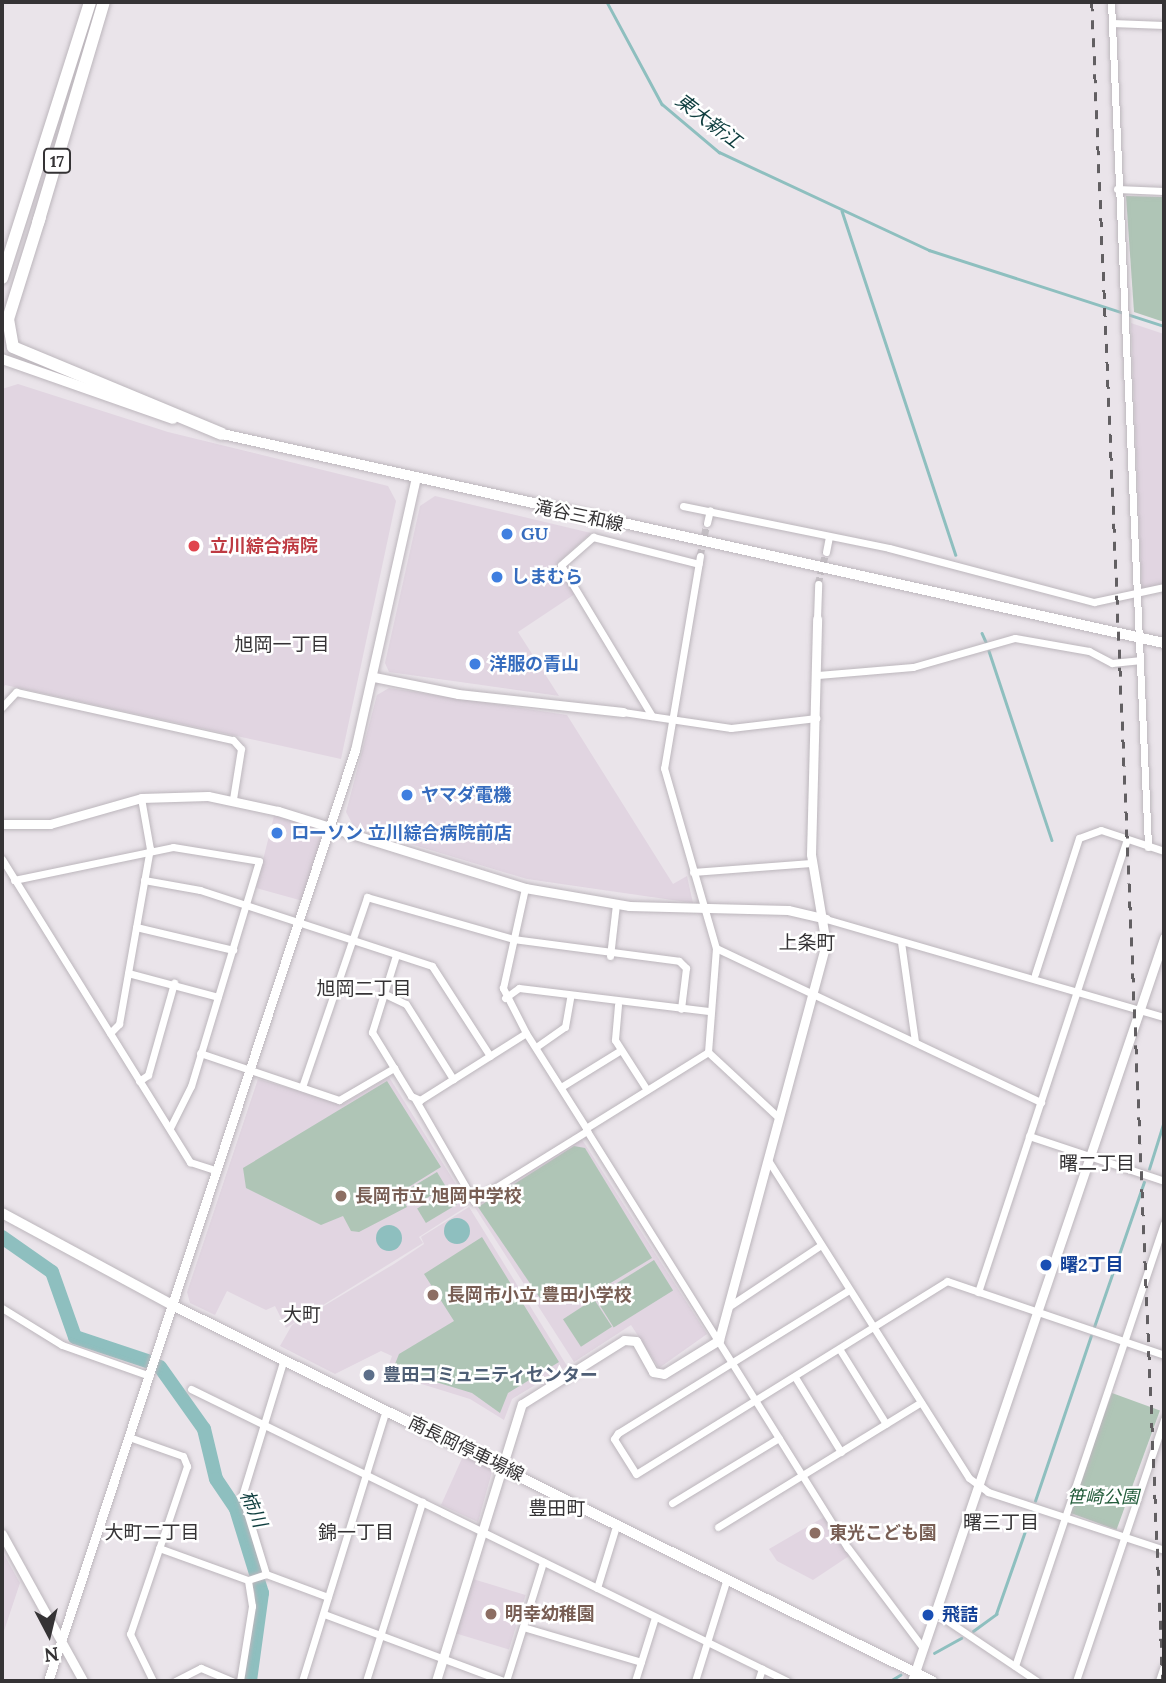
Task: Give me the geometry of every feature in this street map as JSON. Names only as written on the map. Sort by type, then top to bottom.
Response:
[{"type":"highway","name":"17","points":[[2,278],[90,2]]},
{"type":"highway","name":"17","points":[[2,316],[40,217],[104,2]]},
{"type":"highway","points":[[40,217],[8,318],[13,346],[222,434]]},
{"type":"main road","name":"滝谷三和線","points":[[2,359],[222,434],[415,481],[1164,643]]},
{"type":"main road","name":"南長岡停車場線","points":[[2,1213],[172,1305],[617,1523],[914,1676],[932,1681]]},
{"type":"street","points":[[1111,2],[1124,174],[1117,189],[1148,847]]},
{"type":"street","points":[[1112,23],[1164,25]]},
{"type":"street","points":[[1117,189],[1164,191]]},
{"type":"street","points":[[48,1681],[331,829],[374,677],[415,481]]},
{"type":"street","points":[[683,506],[829,536],[1094,602],[1135,597],[1164,587]]},
{"type":"street","points":[[707,523],[710,510]]},
{"type":"street","points":[[826,552],[829,536]]},
{"type":"street","points":[[652,716],[561,565],[593,537],[699,560],[675,721],[664,768],[716,948],[709,1011],[708,1052],[779,1118]]},
{"type":"street","points":[[436,1681],[523,1404],[624,1340],[636,1341],[653,1372],[664,1374],[719,1340],[814,993],[825,919],[811,863],[819,718],[818,584]]},
{"type":"street","points":[[818,675],[913,667],[1015,638],[1089,651],[1112,663],[1139,660]]},
{"type":"street","points":[[374,677],[458,694],[623,712],[731,728],[819,718]]},
{"type":"street","points":[[2,707],[16,692],[233,740],[241,749],[233,799]]},
{"type":"street","points":[[110,1033],[119,1024],[150,849],[141,798]]},
{"type":"street","points":[[2,824],[50,824],[141,798],[233,799],[524,888],[616,904],[704,910],[788,911],[901,942],[1035,974],[1164,1017]]},
{"type":"street","points":[[1035,974],[1079,838],[1101,830],[1164,852]]},
{"type":"street","points":[[978,1292],[1127,840]]},
{"type":"street","points":[[14,880],[150,849],[195,847],[259,861],[248,906],[200,1053],[170,1128]]},
{"type":"street","points":[[2,859],[190,1162],[217,1171]]},
{"type":"street","points":[[692,872],[811,863]]},
{"type":"street","points":[[144,880],[248,906],[435,968],[491,1056]]},
{"type":"street","points":[[524,888],[513,939],[505,998],[803,1476],[923,1648]]},
{"type":"street","points":[[302,1087],[363,901],[371,897],[513,939],[610,956],[683,962],[681,1009]]},
{"type":"street","points":[[610,956],[616,904]]},
{"type":"street","points":[[136,927],[233,950]]},
{"type":"street","points":[[914,1676],[1164,938]]},
{"type":"street","points":[[901,942],[915,1042]]},
{"type":"street","points":[[716,948],[1041,1102]]},
{"type":"street","points":[[396,955],[372,1032],[415,1099],[474,1201],[708,1052]]},
{"type":"street","points":[[128,973],[218,997]]},
{"type":"street","points":[[139,1081],[148,1075],[174,984]]},
{"type":"street","points":[[505,998],[519,988],[618,1005],[709,1011]]},
{"type":"street","points":[[383,993],[406,1003],[453,1079]]},
{"type":"street","points":[[536,1047],[565,1027],[570,998]]},
{"type":"street","points":[[618,1005],[615,1036],[647,1090]]},
{"type":"street","points":[[415,1099],[526,1034]]},
{"type":"street","points":[[561,1087],[621,1050]]},
{"type":"street","points":[[200,1053],[342,1099],[394,1068]]},
{"type":"street","points":[[1029,1136],[1164,1181]]},
{"type":"street","points":[[768,1160],[920,1402],[978,1486],[1164,1550]]},
{"type":"street","points":[[1014,1666],[1164,1223]]},
{"type":"street","points":[[728,1307],[821,1245]]},
{"type":"street","points":[[849,1290],[614,1439],[636,1474],[840,1350],[947,1281],[1164,1354]]},
{"type":"street","points":[[2,1308],[62,1345],[150,1376]]},
{"type":"street","points":[[840,1350],[886,1424]]},
{"type":"street","points":[[264,1575],[242,1500],[284,1359]]},
{"type":"street","points":[[795,1377],[841,1452]]},
{"type":"street","points":[[191,1389],[787,1681]]},
{"type":"street","points":[[718,1527],[920,1402]]},
{"type":"street","points":[[302,1681],[386,1410]]},
{"type":"street","points":[[1076,1681],[1164,1419]]},
{"type":"street","points":[[129,1437],[183,1456],[187,1466],[130,1634],[153,1681]]},
{"type":"street","points":[[672,1503],[779,1438]]},
{"type":"street","points":[[366,1681],[422,1502]]},
{"type":"street","points":[[597,1588],[617,1523]]},
{"type":"street","points":[[2,1534],[83,1681]]},
{"type":"street","points":[[159,1548],[250,1580],[264,1575],[328,1597]]},
{"type":"street","points":[[324,1614],[382,1631],[504,1681],[543,1562]]},
{"type":"street","points":[[695,1681],[727,1578]]},
{"type":"street","points":[[240,1681],[252,1606],[250,1580]]},
{"type":"street","points":[[936,1613],[1037,1681]]},
{"type":"street","points":[[635,1681],[655,1617]]},
{"type":"street","points":[[523,1627],[641,1662]]},
{"type":"street","points":[[175,1681],[201,1668],[232,1681]]},
{"type":"street","points":[[758,1681],[762,1669]]},
{"type":"street","points":[[1160,1681],[1164,1669]]},
{"type":"shaded area","points":[[1131,323],[1164,334],[1164,583],[1142,591]]},
{"type":"shaded area","name":"立川綜合病院","points":[[18,384],[168,432],[388,486],[396,501],[341,759],[5,685],[2,691],[2,389]]},
{"type":"shaded area","points":[[435,496],[591,533],[557,564],[575,594],[518,632],[559,696],[389,672],[385,663],[420,506]]},
{"type":"shaded area","points":[[389,688],[567,715],[673,884],[687,876],[693,903],[527,879],[354,827],[346,812],[377,695]]},
{"type":"shaded area","points":[[275,812],[319,827],[323,836],[303,901],[256,888]]},
{"type":"shaded area","name":"長岡市立 旭岡中学校","points":[[389,1077],[469,1205],[419,1237],[423,1243],[286,1328],[275,1306],[266,1310],[227,1291],[215,1315],[190,1303],[187,1292],[258,1079],[343,1104]]},
{"type":"shaded area","name":"長岡市立 旭岡中学校","points":[[581,1138],[707,1334],[659,1368],[631,1325],[574,1362],[474,1206]]},
{"type":"shaded area","name":"長岡市小立 豊田小学校","points":[[469,1207],[567,1366],[512,1399],[504,1420],[470,1399],[386,1373],[392,1356],[381,1351],[335,1374],[280,1346],[292,1325],[424,1244],[421,1237]]},
{"type":"shaded area","points":[[464,1454],[493,1468],[478,1522],[441,1505]]},
{"type":"shaded area","name":"東光こども園","points":[[824,1517],[849,1556],[813,1580],[777,1561],[769,1549]]},
{"type":"shaded area","points":[[2,1551],[20,1583],[2,1637]]},
{"type":"shaded area","name":"明幸幼稚園","points":[[473,1579],[526,1595],[509,1650],[456,1634]]},
{"type":"green space","points":[[1126,196],[1164,197],[1164,322],[1134,312]]},
{"type":"green space","points":[[387,1081],[441,1167],[399,1193],[407,1207],[359,1232],[351,1231],[343,1216],[321,1225],[246,1188],[243,1168]]},
{"type":"green space","name":"長岡市立 旭岡中学校","points":[[574,1146],[585,1148],[652,1258],[579,1302],[544,1304],[478,1207]]},
{"type":"green space","points":[[437,1172],[446,1187],[414,1206],[405,1191]]},
{"type":"green space","points":[[448,1190],[457,1205],[426,1223],[417,1209]]},
{"type":"green space","points":[[482,1237],[559,1362],[508,1393],[500,1413],[472,1393],[393,1369],[399,1354],[454,1321],[424,1274]]},
{"type":"green space","points":[[654,1260],[673,1291],[614,1328],[595,1297]]},
{"type":"green space","points":[[594,1299],[612,1327],[581,1347],[563,1319]]},
{"type":"green space","name":"笹崎公園","points":[[1112,1393],[1160,1410],[1116,1530],[1069,1512]]},
{"type":"water","points":[[457,1218],[466,1222],[470,1231],[466,1240],[457,1244],[448,1240],[444,1231],[448,1222]]},
{"type":"water","points":[[389,1225],[398,1229],[402,1238],[398,1247],[389,1251],[380,1247],[376,1238],[380,1229]]},
{"type":"waterway","name":"東大新江","points":[[607,2],[662,104],[719,152],[929,250],[1164,326]]},
{"type":"waterway","points":[[842,211],[956,555]]},
{"type":"waterway","points":[[982,633],[986,642]]},
{"type":"waterway","points":[[989,651],[1052,840]]},
{"type":"waterway","points":[[1149,1169],[1164,1121]]},
{"type":"waterway","points":[[1094,1327],[1144,1182]]},
{"type":"waterway","name":"柿川","points":[[2,1237],[52,1272],[75,1337],[147,1361]]},
{"type":"waterway","points":[[1035,1501],[1091,1336]]},
{"type":"waterway","name":"柿川","points":[[160,1367],[204,1429],[216,1479],[236,1509],[262,1593],[250,1681]]},
{"type":"waterway","points":[[973,1631],[996,1614],[1032,1511]]},
{"type":"waterway","points":[[934,1653],[961,1638]]},
{"type":"waterway","points":[[890,1681],[900,1675]]},
{"type":"tunnel","points":[[700,556],[707,523]]},
{"type":"tunnel","points":[[818,584],[826,552]]},
{"type":"railway","points":[[1092,2],[1163,1681]]},
{"type":"place","name":"GU","points":[[507,534]]},
{"type":"place","name":"立川綜合病院","points":[[194,546]]},
{"type":"place","name":"しまむら","points":[[497,577]]},
{"type":"place","name":"洋服の青山","points":[[475,664]]},
{"type":"place","name":"ヤマダ電機","points":[[407,795]]},
{"type":"place","name":"ローソン 立川綜合病院前店","points":[[277,833]]},
{"type":"place","name":"長岡市立 旭岡中学校","points":[[341,1196]]},
{"type":"place","name":"曙2丁目","points":[[1046,1265]]},
{"type":"place","name":"長岡市小立 豊田小学校","points":[[433,1295]]},
{"type":"place","name":"豊田コミュニティセンター","points":[[369,1375]]},
{"type":"place","name":"東光こども園","points":[[815,1533]]},
{"type":"place","name":"明幸幼稚園","points":[[491,1614]]},
{"type":"place","name":"飛詰","points":[[928,1615]]},
{"type":"district","name":"旭岡一丁目","points":[[282,645]]},
{"type":"district","name":"上条町","points":[[807,943]]},
{"type":"district","name":"旭岡二丁目","points":[[364,989]]},
{"type":"district","name":"曙二丁目","points":[[1097,1164]]},
{"type":"district","name":"大町","points":[[302,1315]]},
{"type":"district","name":"豊田町","points":[[557,1509]]},
{"type":"district","name":"曙三丁目","points":[[1001,1523]]},
{"type":"district","name":"大町二丁目","points":[[152,1533]]},
{"type":"district","name":"錦一丁目","points":[[356,1533]]}]
